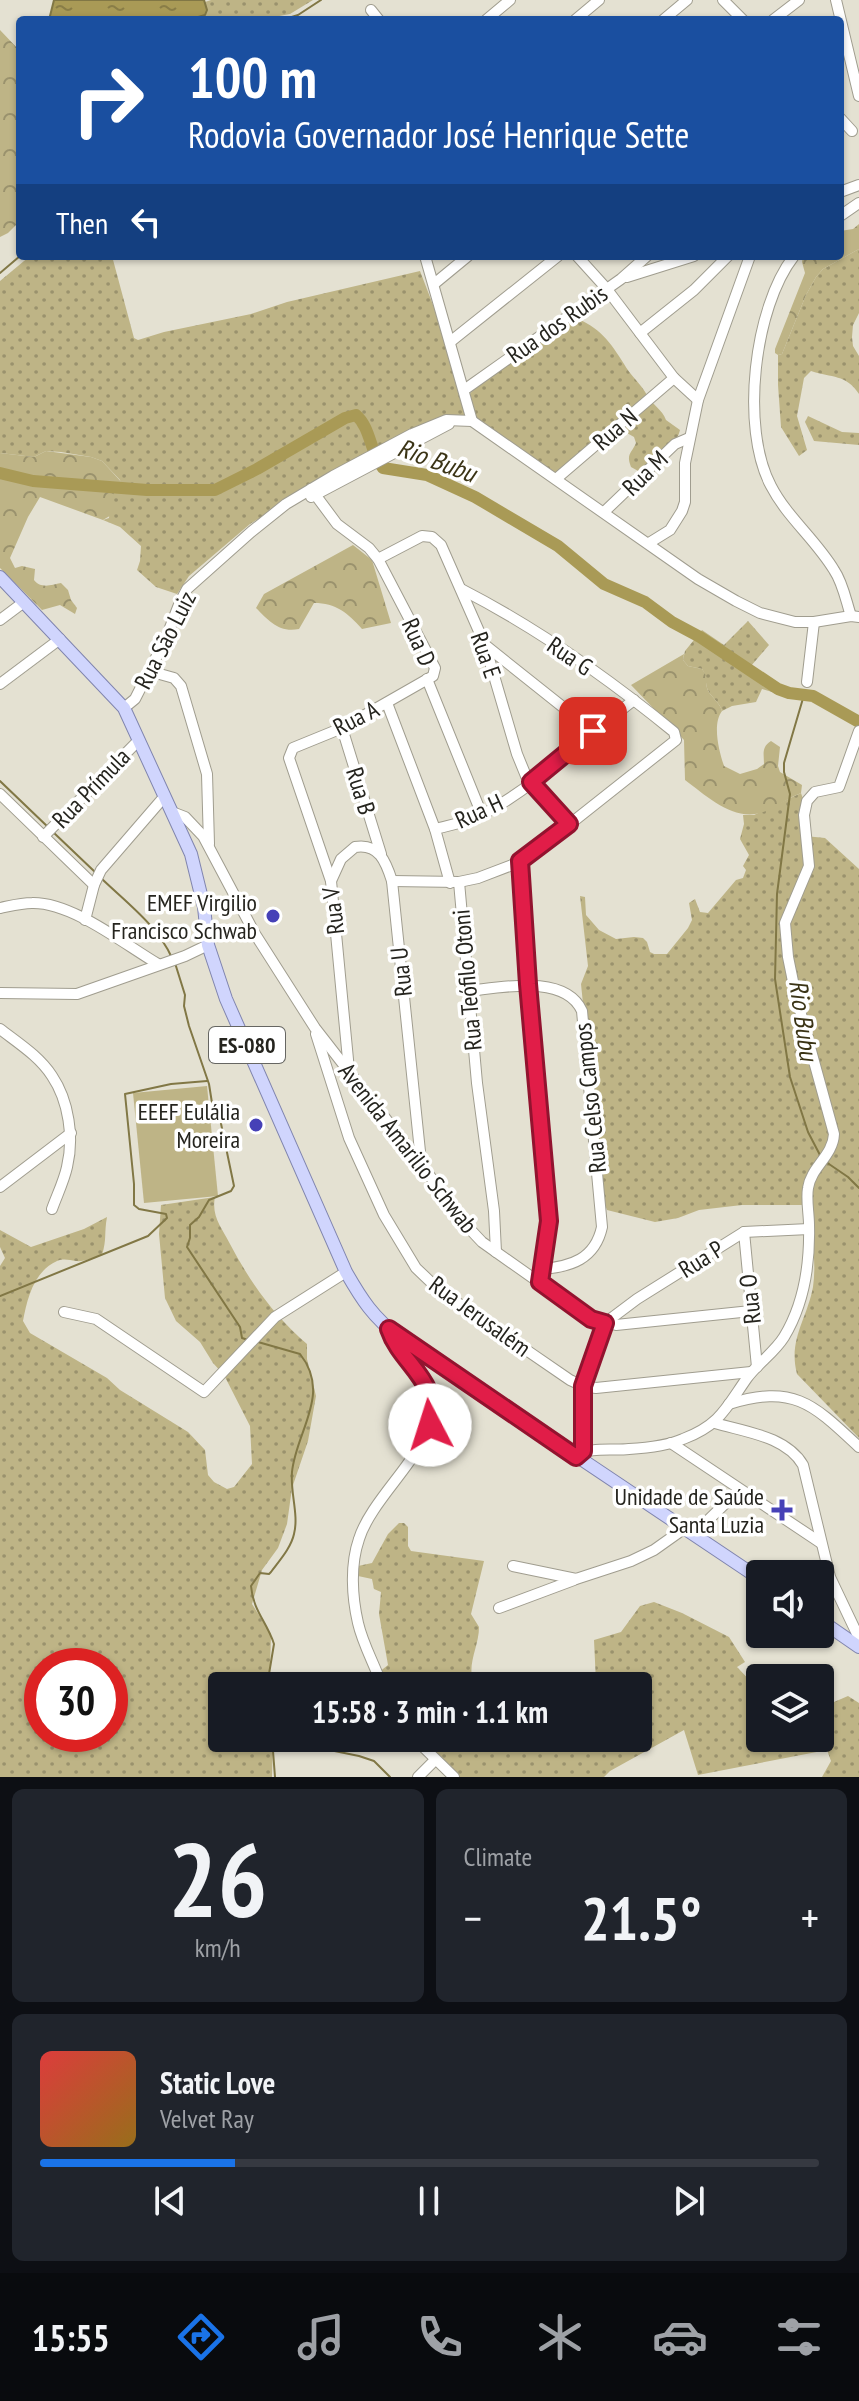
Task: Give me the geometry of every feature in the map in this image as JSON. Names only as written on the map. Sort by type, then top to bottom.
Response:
[{"type":"main road","name":"ES-080","points":[[0,577],[124,708],[191,854],[204,907],[208,945],[226,999],[346,1272],[363,1303],[389,1329],[579,1454],[746,1570]]},
{"type":"main road","points":[[834,1630],[859,1647]]},
{"type":"street","points":[[491,16],[510,0]]},
{"type":"street","points":[[580,16],[599,0]]},
{"type":"street","points":[[668,16],[687,0]]},
{"type":"street","points":[[723,0],[739,16]]},
{"type":"street","points":[[778,16],[799,0]]},
{"type":"street","points":[[371,10],[376,16]]},
{"type":"street","points":[[844,33],[859,96]]},
{"type":"street","points":[[844,122],[852,131]]},
{"type":"street","points":[[426,260],[472,421],[698,579],[748,607],[779,619],[814,622],[855,616],[834,569],[773,490],[765,474],[754,410],[759,339],[775,285],[791,260]]},
{"type":"street","points":[[434,284],[463,260]]},
{"type":"street","name":"Rua dos Rubis","points":[[450,342],[553,260]]},
{"type":"street","points":[[581,260],[606,288],[674,378],[698,400]]},
{"type":"street","name":"Rua dos Rubis","points":[[464,390],[621,279],[642,260]]},
{"type":"street","points":[[640,333],[694,290],[724,260]]},
{"type":"street","points":[[649,543],[670,530],[682,511],[689,438],[698,400],[749,260]]},
{"type":"street","points":[[621,279],[663,261]]},
{"type":"street","name":"Rua N","points":[[556,479],[674,378]]},
{"type":"street","name":"Rua São Luiz","points":[[124,708],[133,703],[187,589],[212,565],[286,504],[388,452],[434,424],[453,420],[472,421]]},
{"type":"street","name":"Rua M","points":[[604,512],[675,444],[689,438]]},
{"type":"street","name":"Rua D","points":[[313,492],[337,524],[369,548],[378,559],[434,665],[435,673],[427,679],[482,815]]},
{"type":"street","name":"Rua E","points":[[378,559],[422,536],[432,537],[444,550],[485,645],[517,754],[531,782],[569,824]]},
{"type":"street","name":"Rua G","points":[[461,589],[525,626],[634,700],[674,732]]},
{"type":"street","points":[[0,620],[24,602]]},
{"type":"street","points":[[807,682],[814,622]]},
{"type":"street","points":[[0,684],[60,639]]},
{"type":"street","points":[[485,645],[593,731]]},
{"type":"street","points":[[149,671],[174,678],[181,686],[207,774],[209,844]]},
{"type":"street","name":"Rua A","points":[[289,758],[293,748],[342,728],[427,679]]},
{"type":"street","name":"Rua H","points":[[435,829],[482,815],[531,782],[634,700]]},
{"type":"street","points":[[387,703],[454,882],[392,881]]},
{"type":"street","name":"Rua B","points":[[342,728],[381,854]]},
{"type":"street","name":"Rua Teófilo Otoni","points":[[496,1252],[494,1211],[454,882],[478,878],[520,861],[675,742],[674,732]]},
{"type":"street","points":[[751,1311],[616,1325],[605,1323],[583,1386],[579,1454],[671,1443],[715,1423],[754,1369],[783,1339],[796,1311],[804,1283],[809,1229],[807,1189],[830,1152],[834,1134],[796,996],[785,923],[809,866],[804,815],[807,801],[811,794],[839,787],[859,732]]},
{"type":"street","name":"Rua Prímula","points":[[48,832],[139,740]]},
{"type":"street","name":"Rua V","points":[[289,758],[331,881],[349,1070]]},
{"type":"street","points":[[0,794],[48,832],[97,878]]},
{"type":"street","points":[[85,920],[97,878],[164,797]]},
{"type":"street","name":"Avenida Amarilio Schwab","points":[[172,812],[190,821],[209,844],[255,934],[315,1028],[466,1225],[482,1242],[591,1319],[605,1323]]},
{"type":"street","points":[[331,881],[349,850],[361,845],[381,854]]},
{"type":"street","name":"Rua U","points":[[381,854],[392,881],[421,1164]]},
{"type":"street","points":[[520,861],[549,1221],[540,1282]]},
{"type":"street","points":[[0,908],[31,903],[61,909],[158,964]]},
{"type":"street","points":[[0,993],[77,994],[208,945]]},
{"type":"street","name":"Rua Celso Campos","points":[[467,991],[528,984],[542,986],[569,996],[582,1011],[603,1219],[598,1242],[583,1259],[569,1266],[542,1266]]},
{"type":"street","name":"Rua Jerusalém","points":[[315,1028],[349,1138],[384,1215],[416,1268],[439,1290],[583,1386]]},
{"type":"street","points":[[0,1029],[30,1052],[52,1076],[65,1107],[71,1133],[68,1166],[52,1209]]},
{"type":"street","points":[[0,1187],[71,1133]]},
{"type":"street","name":"Rua P","points":[[605,1323],[637,1299],[744,1232],[809,1229]]},
{"type":"street","name":"Rua O","points":[[744,1232],[754,1369]]},
{"type":"street","points":[[522,1270],[542,1266]]},
{"type":"street","points":[[64,1312],[96,1319],[204,1392],[285,1309],[346,1272]]},
{"type":"street","points":[[377,1672],[358,1624],[353,1579],[357,1548],[365,1525],[427,1433],[433,1406],[426,1385],[393,1342],[389,1329]]},
{"type":"street","points":[[583,1386],[596,1388],[754,1369]]},
{"type":"street","points":[[729,1404],[764,1395],[799,1400],[826,1415],[859,1447]]},
{"type":"street","points":[[715,1423],[772,1440],[794,1451],[803,1465],[830,1577],[859,1638]]},
{"type":"street","points":[[671,1443],[821,1543]]},
{"type":"street","points":[[499,1608],[642,1556],[689,1531],[739,1490]]},
{"type":"street","points":[[513,1566],[576,1579]]},
{"type":"street","points":[[427,1752],[454,1777]]},
{"type":"street","points":[[418,1777],[435,1760]]},
{"type":"green space","points":[[313,0],[290,14],[279,16],[202,16],[205,15],[205,2]]},
{"type":"green space","points":[[0,30],[16,47],[16,225],[0,237]]},
{"type":"green space","points":[[859,224],[859,249],[844,257],[844,230]]},
{"type":"green space","points":[[859,249],[859,313],[852,337],[859,356],[859,394],[849,383],[838,378],[811,371],[804,378],[797,416],[807,450],[799,456],[781,427],[778,355],[782,354],[816,277],[823,269]]},
{"type":"green space","points":[[25,260],[113,260],[134,338],[138,340],[420,271],[468,396],[573,317],[603,336],[666,420],[680,430],[669,448],[640,472],[631,467],[629,459],[636,443],[634,437],[620,429],[555,474],[484,427],[456,418],[330,475],[250,524],[189,576],[177,594],[156,587],[137,570],[141,546],[120,527],[103,520],[109,518],[111,496],[122,492],[120,480],[102,461],[61,452],[46,451],[34,457],[0,453],[0,281]]},
{"type":"green space","points":[[839,260],[816,277],[782,354],[778,355],[775,349],[805,273],[802,262]]},
{"type":"green space","points":[[808,416],[842,432],[859,433],[859,445],[814,441],[805,422]]},
{"type":"green space","points":[[46,451],[102,461],[125,486],[125,491],[115,492],[112,496],[113,514],[103,520],[40,497],[10,558],[15,568],[35,569],[34,580],[40,585],[61,583],[77,608],[75,614],[60,605],[42,610],[0,568],[0,453],[34,457]]},
{"type":"green space","points":[[353,545],[372,560],[391,623],[362,629],[341,610],[314,603],[299,629],[292,630],[275,625],[256,608],[264,594]]},
{"type":"green space","points":[[748,621],[769,645],[751,666],[789,697],[762,689],[756,702],[722,711],[708,691],[702,669],[688,666],[683,660],[685,651],[702,630],[724,645]]},
{"type":"green space","points":[[684,654],[683,660],[688,666],[704,671],[708,691],[721,708],[717,730],[724,766],[740,774],[757,769],[764,764],[764,749],[771,741],[780,747],[780,772],[802,785],[801,793],[766,811],[744,814],[723,807],[685,780],[684,740],[631,685]]},
{"type":"green space","points":[[801,793],[805,836],[825,838],[859,869],[859,1438],[797,1374],[795,1351],[814,1277],[807,1205],[742,1205],[699,1210],[655,1222],[607,1210],[603,1200],[581,984],[588,966],[580,896],[585,897],[586,915],[599,930],[616,939],[643,938],[650,952],[667,954],[692,920],[689,903],[695,899],[700,912],[708,913],[736,880],[743,878],[746,870],[743,866],[749,855],[740,839],[743,815],[754,815]]},
{"type":"green space","points":[[207,1086],[218,1196],[144,1203],[133,1093]]},
{"type":"green space","points":[[215,1197],[218,1222],[246,1272],[273,1310],[307,1344],[307,1359],[316,1396],[308,1441],[292,1488],[287,1524],[278,1548],[262,1570],[252,1604],[271,1634],[270,1672],[208,1672],[208,1752],[273,1752],[272,1777],[0,1777],[0,1266],[5,1258],[0,1247],[0,1230],[31,1247],[84,1229],[107,1217],[102,1255],[82,1261],[57,1261],[37,1279],[29,1295],[23,1321],[30,1333],[107,1378],[120,1390],[188,1432],[205,1450],[208,1475],[214,1482],[227,1489],[234,1487],[252,1464],[250,1426],[224,1375],[200,1342],[176,1321],[165,1298],[159,1234],[161,1205]]},
{"type":"green space","points":[[399,1523],[404,1523],[408,1527],[411,1551],[484,1561],[471,1614],[479,1627],[471,1672],[379,1672],[388,1665],[379,1614],[381,1592],[374,1589],[372,1579],[358,1576],[358,1566],[372,1563],[388,1534]]},
{"type":"green space","points":[[654,1602],[729,1637],[745,1662],[737,1667],[746,1676],[746,1752],[817,1752],[698,1775],[684,1730],[652,1748],[652,1672],[595,1672],[594,1640],[621,1632],[640,1606]]},
{"type":"green space","points":[[848,1696],[859,1703],[859,1777],[822,1777],[831,1761],[828,1752],[834,1752],[834,1702]]},
{"type":"green space","points":[[433,1752],[644,1752],[604,1777],[458,1777]]},
{"type":"water","points":[[54,0],[204,0],[207,10],[202,16],[50,16]]},
{"type":"waterway","points":[[295,16],[321,0]]},
{"type":"waterway","points":[[0,273],[16,259]]},
{"type":"waterway","name":"Rio Bubu","points":[[0,473],[33,481],[147,490],[215,490],[345,418],[356,415],[365,427],[383,468],[427,475],[475,497],[558,546],[604,584],[645,602],[778,689],[813,696],[859,722]]},
{"type":"waterway","name":"Rio Bubu","points":[[804,695],[784,763],[790,794],[777,894],[775,979],[790,1077],[808,1132],[821,1157]]},
{"type":"waterway","points":[[0,781],[49,828]]},
{"type":"waterway","points":[[53,832],[95,872]]},
{"type":"waterway","points":[[102,879],[150,925],[172,958]]},
{"type":"waterway","points":[[175,963],[185,995],[189,1026],[209,1084],[212,1103],[219,1114],[234,1186],[231,1191],[209,1200],[190,1225],[187,1247],[240,1327],[242,1338],[248,1340]]},
{"type":"waterway","points":[[0,1296],[148,1236],[167,1218],[166,1214],[139,1209],[134,1205],[125,1094],[171,1084],[207,1081]]},
{"type":"waterway","name":"Rio Bubu","points":[[826,1162],[859,1188]]},
{"type":"waterway","points":[[258,1342],[300,1354],[313,1384],[310,1413],[292,1472],[296,1519],[292,1539],[271,1572],[260,1573],[251,1586],[254,1603],[274,1644],[269,1672]]},
{"type":"waterway","points":[[273,1752],[275,1777]]},
{"type":"waterway","points":[[339,1752],[374,1761],[390,1777]]},
{"type":"place","name":"EMEF Virgilio Francisco Schwab","points":[[273,916]]},
{"type":"place","name":"EEEF Eulália Moreira","points":[[256,1125]]},
{"type":"place","name":"Unidade de Saúde Santa Luzia","points":[[782,1510]]},
{"type":"route","points":[[430,1425],[431,1396],[418,1373],[393,1342],[389,1329],[576,1457],[583,1451],[583,1386],[605,1323],[591,1319],[540,1282],[549,1221],[520,861],[569,824],[531,782],[593,731]]}]
